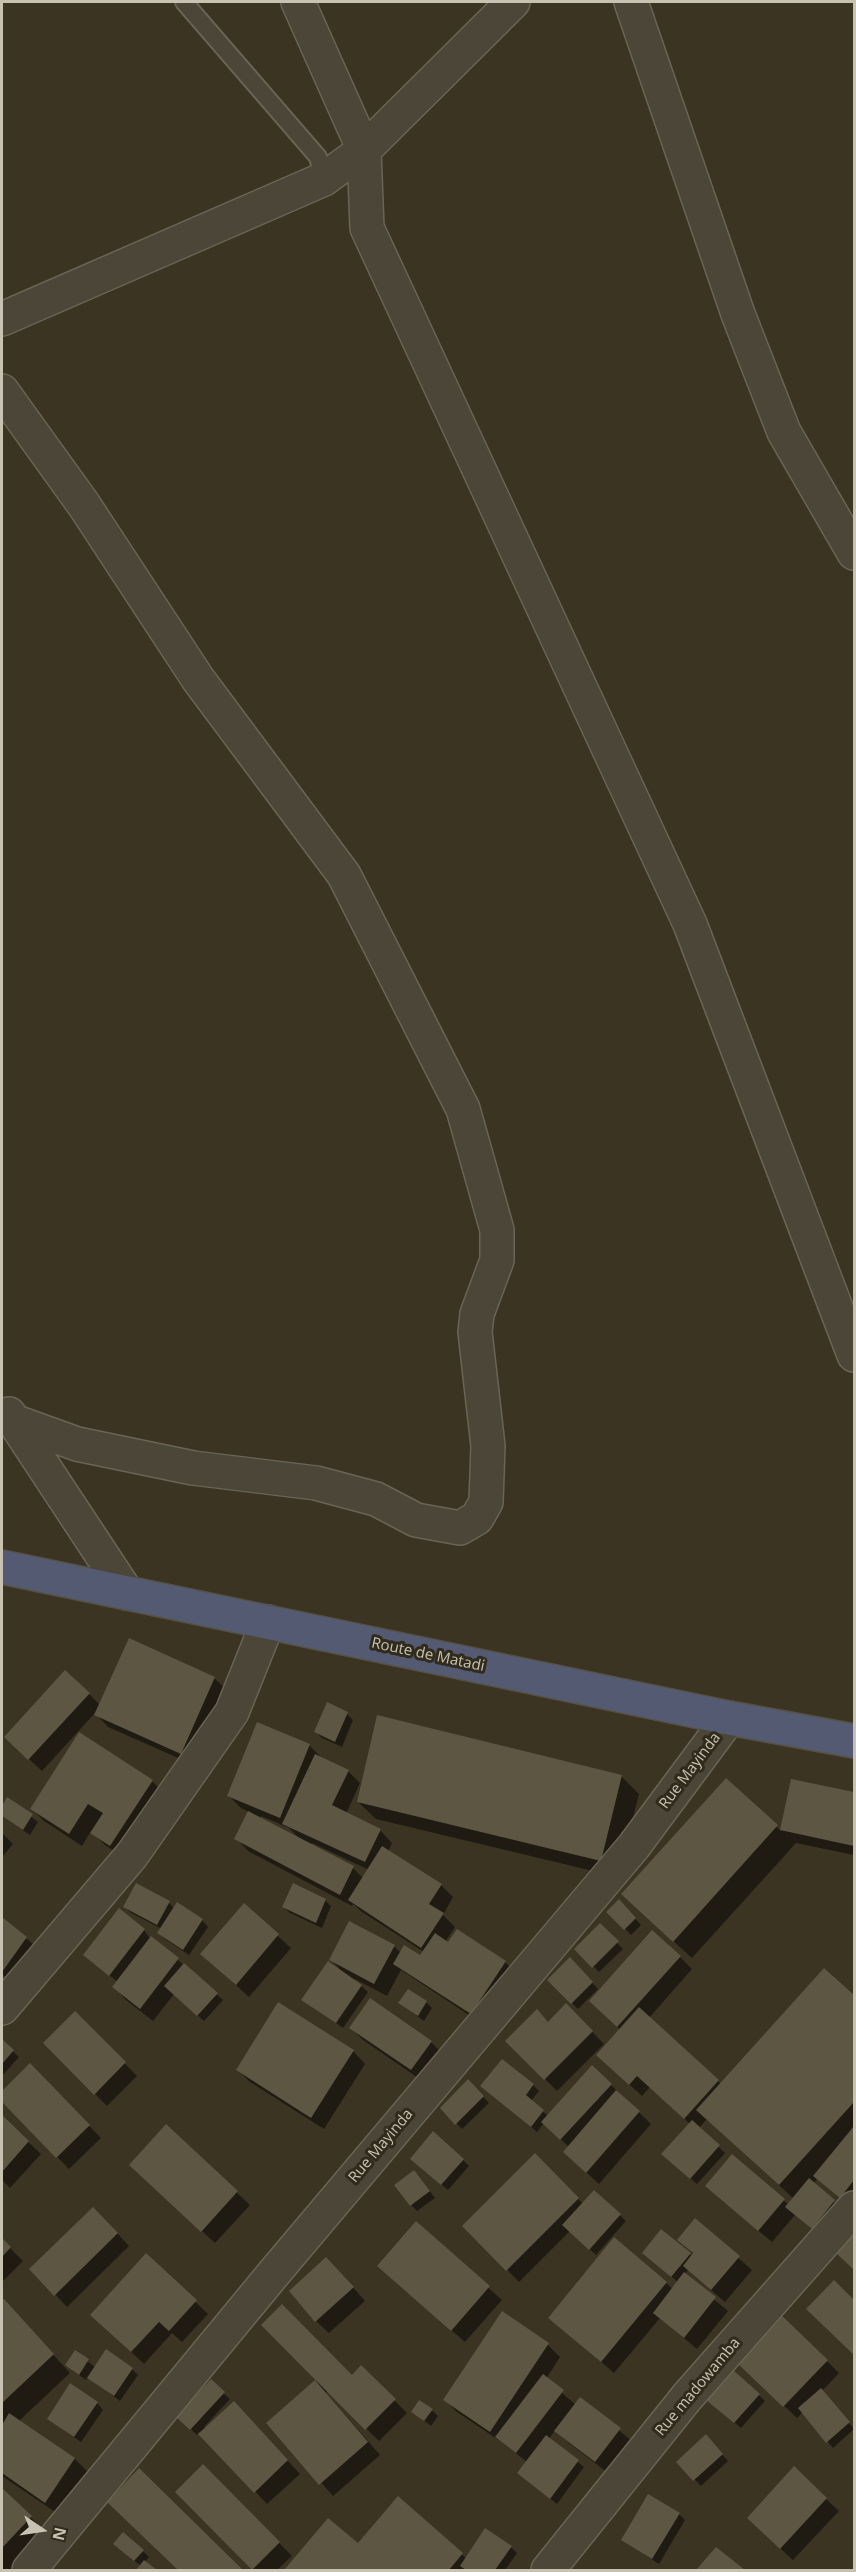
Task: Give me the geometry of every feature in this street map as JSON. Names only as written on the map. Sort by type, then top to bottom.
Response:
[{"type":"highway","name":"Route de Matadi","points":[[2,1568],[729,1718],[855,1741]]},
{"type":"street","points":[[298,2],[364,150],[368,228],[690,924],[855,1355]]},
{"type":"street","points":[[2,319],[324,178],[364,150],[513,2]]},
{"type":"street","points":[[631,2],[738,314],[784,432],[855,553]]},
{"type":"street","points":[[2,391],[84,505],[198,679],[344,874],[463,1109],[497,1230],[497,1260],[477,1314],[475,1332],[488,1446],[486,1502],[477,1518],[460,1528],[416,1520],[376,1499],[316,1483],[193,1468],[77,1444],[5,1412]]},
{"type":"street","points":[[5,1412],[127,1593]]},
{"type":"street","points":[[2,2008],[132,1856],[226,1722],[268,1622]]},
{"type":"street","name":"Rue Mayinda","points":[[29,2571],[274,2273],[634,1846],[729,1718]]},
{"type":"street","name":"Rue madowamba","points":[[548,2571],[687,2397],[855,2208]]},
{"type":"lane","points":[[184,2],[318,157],[324,178]]},
{"type":"building","points":[[129,1638],[215,1677],[181,1754],[94,1715]]},
{"type":"building","points":[[65,1670],[90,1693],[28,1760],[4,1737]]},
{"type":"building","points":[[327,1702],[348,1712],[335,1742],[314,1732]]},
{"type":"building","points":[[377,1715],[622,1775],[601,1861],[357,1802]]},
{"type":"building","points":[[257,1722],[310,1744],[280,1818],[227,1796]]},
{"type":"building","points":[[79,1732],[153,1780],[110,1846],[90,1833],[103,1813],[88,1804],[69,1834],[30,1809]]},
{"type":"building","points":[[315,1754],[349,1770],[332,1805],[381,1829],[365,1862],[282,1824]]},
{"type":"building","points":[[726,1778],[778,1825],[673,1942],[621,1894]]},
{"type":"building","points":[[791,1779],[854,1792],[854,1846],[780,1830]]},
{"type":"building","points":[[7,1797],[33,1814],[23,1830],[2,1816],[2,1806]]},
{"type":"building","points":[[248,1811],[354,1866],[340,1895],[234,1839]]},
{"type":"building","points":[[382,1846],[442,1884],[429,1904],[444,1913],[421,1948],[348,1900]]},
{"type":"building","points":[[136,1883],[170,1901],[157,1925],[123,1907]]},
{"type":"building","points":[[293,1883],[326,1899],[316,1923],[282,1907]]},
{"type":"building","points":[[619,1899],[636,1918],[624,1930],[606,1912]]},
{"type":"building","points":[[177,1902],[203,1919],[183,1950],[157,1933]]},
{"type":"building","points":[[244,1903],[279,1934],[236,1985],[200,1954]]},
{"type":"building","points":[[119,1908],[145,1929],[109,1976],[83,1955]]},
{"type":"building","points":[[2,1917],[27,1937],[2,1972]]},
{"type":"building","points":[[349,1921],[395,1945],[374,1984],[329,1960]]},
{"type":"building","points":[[600,1923],[619,1941],[592,1968],[574,1949]]},
{"type":"building","points":[[457,1929],[506,1961],[471,2014],[393,1964],[404,1945],[420,1955],[435,1933],[448,1942]]},
{"type":"building","points":[[652,1930],[681,1956],[617,2027],[589,2001]]},
{"type":"building","points":[[151,1936],[179,1958],[140,2009],[112,1987]]},
{"type":"building","points":[[570,1957],[593,1982],[571,2004],[547,1980]]},
{"type":"building","points":[[328,1961],[362,1985],[336,2023],[301,2000]]},
{"type":"building","points":[[184,1963],[218,1993],[197,2016],[164,1986]]},
{"type":"building","points":[[824,1968],[854,1995],[854,2102],[779,2185],[696,2110]]},
{"type":"building","points":[[408,1989],[427,2001],[418,2016],[398,2003]]},
{"type":"building","points":[[370,1998],[432,2041],[411,2070],[349,2028]]},
{"type":"building","points":[[278,2002],[354,2050],[311,2118],[236,2070]]},
{"type":"building","points":[[566,2003],[593,2031],[544,2080],[505,2041],[537,2009],[548,2022]]},
{"type":"building","points":[[639,2007],[719,2080],[684,2119],[637,2076],[629,2085],[596,2055]]},
{"type":"building","points":[[75,2011],[126,2062],[94,2095],[43,2043]]},
{"type":"building","points":[[2,2039],[14,2050],[2,2064]]},
{"type":"building","points":[[502,2059],[534,2084],[526,2095],[544,2110],[531,2127],[480,2086]]},
{"type":"building","points":[[30,2063],[90,2125],[56,2158],[2,2102],[2,2091]]},
{"type":"building","points":[[592,2065],[612,2084],[560,2140],[541,2122]]},
{"type":"building","points":[[468,2079],[484,2096],[455,2125],[440,2108]]},
{"type":"building","points":[[616,2090],[640,2111],[586,2173],[563,2152]]},
{"type":"building","points":[[2,2115],[29,2141],[2,2172]]},
{"type":"building","points":[[692,2120],[720,2145],[690,2179],[661,2154]]},
{"type":"building","points":[[166,2124],[238,2191],[201,2232],[129,2165]]},
{"type":"building","points":[[854,2126],[854,2180],[840,2198],[813,2176]]},
{"type":"building","points":[[433,2131],[464,2159],[441,2185],[410,2159]]},
{"type":"building","points":[[535,2153],[579,2198],[506,2271],[462,2226]]},
{"type":"building","points":[[732,2154],[785,2199],[758,2231],[705,2186]]},
{"type":"building","points":[[414,2170],[430,2191],[410,2206],[394,2185]]},
{"type":"building","points":[[809,2178],[835,2200],[812,2229],[785,2207]]},
{"type":"building","points":[[594,2190],[621,2214],[589,2250],[562,2225]]},
{"type":"building","points":[[93,2207],[118,2233],[54,2296],[29,2269]]},
{"type":"building","points":[[695,2218],[740,2256],[711,2290],[683,2266],[693,2253],[677,2240]]},
{"type":"building","points":[[416,2221],[490,2286],[451,2331],[377,2266]]},
{"type":"building","points":[[661,2229],[691,2253],[671,2277],[642,2253]]},
{"type":"building","points":[[854,2231],[854,2270],[835,2252]]},
{"type":"building","points":[[614,2237],[667,2282],[601,2362],[548,2318]]},
{"type":"building","points":[[2,2238],[11,2247],[2,2257]]},
{"type":"building","points":[[146,2253],[197,2300],[169,2331],[159,2322],[131,2352],[90,2315]]},
{"type":"building","points":[[326,2257],[354,2287],[315,2322],[289,2291]]},
{"type":"building","points":[[684,2272],[716,2297],[684,2338],[653,2313]]},
{"type":"building","points":[[834,2280],[854,2300],[854,2355],[806,2309]]},
{"type":"building","points":[[4,2299],[54,2354],[2,2403],[2,2301]]},
{"type":"building","points":[[282,2304],[352,2375],[361,2365],[396,2399],[365,2430],[261,2325]]},
{"type":"building","points":[[502,2311],[549,2343],[490,2432],[443,2400]]},
{"type":"building","points":[[777,2311],[828,2360],[783,2407],[733,2359]]},
{"type":"building","points":[[106,2349],[133,2368],[114,2396],[87,2378]]},
{"type":"building","points":[[75,2350],[89,2359],[79,2375],[65,2365]]},
{"type":"building","points":[[733,2370],[760,2394],[734,2423],[706,2400]]},
{"type":"building","points":[[543,2374],[564,2390],[516,2453],[495,2437]]},
{"type":"building","points":[[211,2379],[225,2392],[190,2430],[176,2417]]},
{"type":"building","points":[[315,2380],[368,2442],[319,2485],[266,2423]]},
{"type":"building","points":[[70,2383],[98,2402],[74,2437],[47,2419]]},
{"type":"building","points":[[821,2388],[850,2422],[826,2443],[798,2408]]},
{"type":"building","points":[[580,2397],[621,2428],[595,2462],[554,2431]]},
{"type":"building","points":[[419,2400],[433,2409],[424,2421],[411,2412]]},
{"type":"building","points":[[234,2401],[288,2460],[254,2493],[198,2434]]},
{"type":"building","points":[[9,2413],[75,2458],[45,2503],[2,2473],[2,2425]]},
{"type":"building","points":[[706,2434],[723,2454],[693,2481],[676,2462]]},
{"type":"building","points":[[546,2435],[579,2460],[550,2499],[517,2473]]},
{"type":"building","points":[[203,2464],[280,2542],[252,2570],[175,2492]]},
{"type":"building","points":[[794,2466],[827,2498],[780,2549],[747,2518]]},
{"type":"building","points":[[139,2468],[242,2569],[178,2570],[107,2502]]},
{"type":"building","points":[[2,2488],[32,2516],[2,2548]]},
{"type":"building","points":[[648,2494],[680,2513],[652,2559],[621,2540]]},
{"type":"building","points":[[398,2496],[463,2553],[449,2570],[284,2570],[328,2518],[358,2543]]},
{"type":"building","points":[[485,2528],[512,2546],[495,2570],[466,2570],[460,2566]]},
{"type":"building","points":[[123,2532],[144,2550],[134,2561],[113,2544]]},
{"type":"building","points":[[716,2547],[745,2570],[696,2570]]},
{"type":"building","points":[[144,2560],[157,2570],[136,2570]]}]
